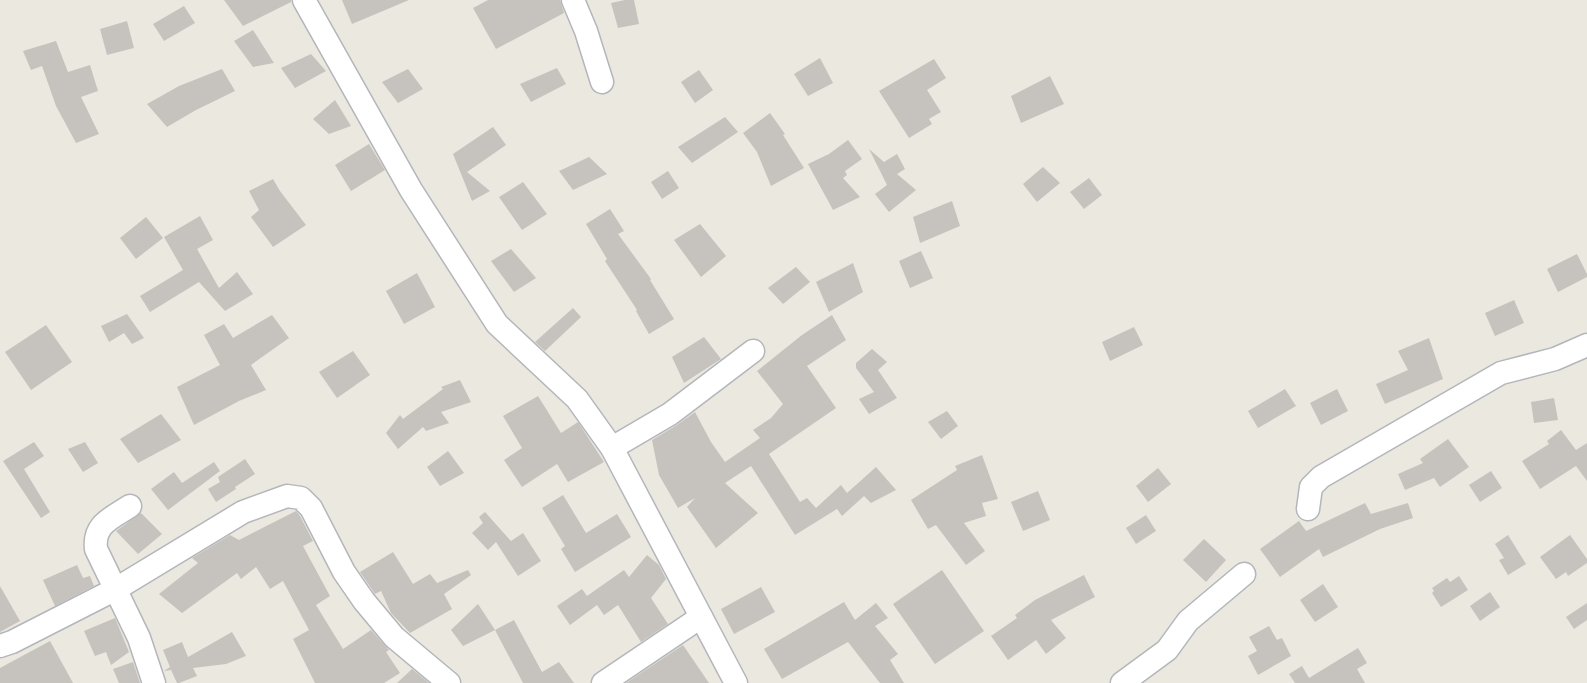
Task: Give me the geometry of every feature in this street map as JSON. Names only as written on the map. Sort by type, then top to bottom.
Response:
[{"type":"street","points":[[304,0],[411,190],[497,324],[577,399],[612,448],[736,683]]},
{"type":"street","points":[[573,0],[586,31],[602,82]]},
{"type":"street","points":[[1308,509],[1311,486],[1321,477],[1501,373],[1555,359],[1587,345]]},
{"type":"street","points":[[612,448],[670,414],[753,351]]},
{"type":"street","points":[[0,646],[12,642],[116,589],[243,512],[287,496],[301,498],[311,508],[344,572],[364,601],[394,637],[449,683]]},
{"type":"street","points":[[130,506],[101,526],[95,538],[96,549],[139,638],[154,683]]},
{"type":"street","points":[[1122,683],[1167,650],[1188,621],[1244,574]]},
{"type":"street","points":[[604,683],[700,616]]},
{"type":"building","points":[[224,0],[291,0],[291,2],[243,26]]},
{"type":"building","points":[[342,0],[409,0],[352,24]]},
{"type":"building","points":[[488,0],[560,0],[564,13],[496,49],[473,8]]},
{"type":"building","points":[[634,0],[639,24],[618,28],[611,3]]},
{"type":"building","points":[[184,6],[195,23],[164,41],[153,24]]},
{"type":"building","points":[[127,21],[134,48],[107,55],[100,29]]},
{"type":"building","points":[[253,30],[274,63],[253,67],[234,41]]},
{"type":"building","points":[[56,41],[68,72],[90,65],[98,91],[81,97],[99,134],[76,143],[56,106],[42,66],[31,70],[23,51]]},
{"type":"building","points":[[311,54],[326,71],[295,88],[281,68]]},
{"type":"building","points":[[820,58],[833,83],[808,96],[794,74]]},
{"type":"building","points":[[934,59],[946,78],[927,90],[941,112],[929,119],[932,124],[909,138],[879,91]]},
{"type":"building","points":[[557,68],[566,84],[531,102],[520,84]]},
{"type":"building","points":[[222,69],[235,91],[167,127],[147,104],[179,86]]},
{"type":"building","points":[[408,69],[423,89],[398,103],[382,82]]},
{"type":"building","points":[[699,70],[713,90],[695,103],[681,82]]},
{"type":"building","points":[[1050,76],[1064,104],[1021,123],[1011,96]]},
{"type":"building","points":[[335,100],[351,126],[329,134],[313,119]]},
{"type":"building","points":[[770,113],[785,134],[783,135],[804,168],[771,186],[757,152],[743,133]]},
{"type":"building","points":[[725,117],[738,132],[692,163],[678,147]]},
{"type":"building","points":[[493,127],[506,145],[467,172],[490,191],[472,201],[453,154]]},
{"type":"building","points":[[848,140],[862,159],[845,171],[847,175],[843,178],[860,197],[833,210],[808,164],[829,154]]},
{"type":"building","points":[[369,144],[385,170],[351,191],[335,165]]},
{"type":"building","points":[[869,149],[884,162],[897,154],[905,169],[897,174],[916,190],[889,212],[875,194],[887,185]]},
{"type":"building","points":[[589,157],[607,174],[573,190],[559,171]]},
{"type":"building","points":[[1043,167],[1060,183],[1037,202],[1023,184]]},
{"type":"building","points":[[668,171],[679,188],[662,199],[651,182]]},
{"type":"building","points":[[1089,178],[1102,195],[1084,209],[1070,192]]},
{"type":"building","points":[[273,179],[306,225],[273,247],[251,217],[259,210],[249,191]]},
{"type":"building","points":[[523,182],[547,214],[522,230],[499,197]]},
{"type":"building","points":[[952,201],[960,226],[920,243],[913,217]]},
{"type":"building","points":[[610,209],[624,231],[618,234],[651,279],[674,319],[649,334],[637,310],[605,261],[607,259],[586,224]]},
{"type":"building","points":[[200,216],[213,240],[197,249],[219,288],[237,272],[253,294],[225,311],[199,282],[150,312],[140,296],[183,270],[164,237]]},
{"type":"building","points":[[146,217],[163,238],[136,259],[120,238]]},
{"type":"building","points":[[700,224],[726,256],[701,277],[674,240]]},
{"type":"building","points":[[511,249],[536,278],[514,292],[491,261]]},
{"type":"building","points":[[921,251],[933,278],[910,288],[899,261]]},
{"type":"building","points":[[1577,254],[1587,277],[1558,292],[1547,269]]},
{"type":"building","points":[[853,263],[863,292],[829,312],[816,282]]},
{"type":"building","points":[[796,267],[810,282],[783,304],[768,288]]},
{"type":"building","points":[[417,273],[435,307],[404,324],[386,291]]},
{"type":"building","points":[[1514,300],[1524,323],[1495,336],[1485,313]]},
{"type":"building","points":[[573,308],[581,317],[545,351],[535,342]]},
{"type":"building","points":[[127,314],[144,338],[132,344],[124,333],[109,342],[101,326]]},
{"type":"building","points":[[272,315],[289,338],[251,365],[266,390],[239,401],[194,425],[177,387],[220,365],[204,335],[224,324],[233,338]]},
{"type":"building","points":[[832,315],[846,340],[807,366],[836,408],[769,454],[800,502],[807,498],[816,508],[841,485],[847,493],[876,467],[896,490],[871,503],[864,496],[842,516],[837,509],[795,535],[751,466],[725,483],[758,513],[716,548],[687,507],[695,498],[678,508],[659,475],[652,440],[695,412],[711,442],[725,462],[760,438],[753,430],[771,418],[783,404],[757,371],[802,335]]},
{"type":"building","points":[[46,325],[72,362],[31,390],[5,352]]},
{"type":"building","points":[[1134,327],[1143,345],[1110,361],[1102,342]]},
{"type":"building","points":[[704,337],[721,359],[684,383],[672,357]]},
{"type":"building","points":[[1429,338],[1443,379],[1385,404],[1376,384],[1408,370],[1398,351]]},
{"type":"building","points":[[872,349],[887,362],[878,370],[897,398],[869,414],[859,399],[874,392],[856,368],[856,363]]},
{"type":"building","points":[[353,351],[370,375],[337,398],[319,372]]},
{"type":"building","points":[[460,380],[471,402],[441,412],[449,423],[426,431],[423,427],[398,449],[386,433],[400,415],[403,419],[443,389],[441,387]]},
{"type":"building","points":[[1285,389],[1296,406],[1258,428],[1248,411]]},
{"type":"building","points":[[1337,389],[1348,411],[1321,425],[1310,403]]},
{"type":"building","points":[[538,396],[561,433],[578,422],[604,462],[568,482],[557,464],[522,487],[504,460],[522,448],[503,416]]},
{"type":"building","points":[[1554,398],[1558,420],[1534,423],[1531,402]]},
{"type":"building","points":[[947,411],[958,426],[941,439],[928,422]]},
{"type":"building","points":[[161,414],[181,440],[138,463],[120,439]]},
{"type":"building","points":[[1561,430],[1576,450],[1587,443],[1587,481],[1576,466],[1540,489],[1522,461],[1549,444],[1547,441]]},
{"type":"building","points":[[1448,439],[1469,467],[1440,487],[1434,478],[1405,490],[1398,474],[1423,463],[1420,459]]},
{"type":"building","points":[[34,442],[44,456],[24,469],[50,512],[41,518],[3,461]]},
{"type":"building","points":[[85,442],[98,463],[83,472],[68,449]]},
{"type":"building","points":[[448,451],[464,473],[440,486],[427,467]]},
{"type":"building","points":[[982,455],[998,499],[982,503],[986,516],[964,523],[985,551],[966,565],[936,525],[928,529],[911,500],[957,470],[955,466]]},
{"type":"building","points":[[245,459],[255,474],[216,502],[208,489],[220,482],[218,477]]},
{"type":"building","points":[[214,462],[220,471],[168,510],[151,489],[174,472],[182,483]]},
{"type":"building","points":[[1158,468],[1171,484],[1148,502],[1136,486]]},
{"type":"building","points":[[1491,471],[1502,488],[1480,502],[1469,485]]},
{"type":"building","points":[[1038,491],[1050,520],[1023,531],[1011,502]]},
{"type":"building","points":[[563,495],[586,533],[617,514],[631,537],[575,572],[561,549],[565,546],[542,508]]},
{"type":"building","points":[[1365,503],[1371,514],[1408,503],[1413,518],[1380,529],[1323,557],[1319,549],[1280,577],[1260,549],[1299,521],[1306,531]]},
{"type":"building","points":[[296,511],[313,541],[303,546],[330,596],[316,605],[343,649],[371,630],[389,650],[386,652],[400,673],[384,683],[315,683],[293,639],[309,630],[283,581],[270,589],[256,567],[241,579],[237,573],[182,613],[159,594],[198,563],[192,558],[230,535],[239,540]]},
{"type":"building","points":[[485,512],[511,541],[523,533],[541,561],[518,576],[496,542],[488,550],[472,533],[483,523],[479,517]]},
{"type":"building","points":[[141,513],[162,534],[138,554],[116,531]]},
{"type":"building","points":[[1146,515],[1156,531],[1136,544],[1126,528]]},
{"type":"building","points":[[1508,535],[1526,564],[1508,575],[1499,560],[1504,558],[1495,544]]},
{"type":"building","points":[[1570,535],[1587,559],[1587,563],[1568,576],[1566,572],[1556,579],[1540,557]]},
{"type":"building","points":[[1204,539],[1226,560],[1206,582],[1183,560]]},
{"type":"building","points":[[393,552],[413,584],[430,574],[437,583],[468,570],[471,575],[444,594],[452,609],[410,633],[391,613],[381,591],[375,594],[360,572]]},
{"type":"building","points":[[647,555],[659,565],[666,579],[651,598],[668,624],[641,642],[618,605],[604,615],[597,605],[570,625],[557,606],[582,589],[587,596],[624,570],[629,577]]},
{"type":"building","points":[[77,565],[83,578],[90,576],[94,586],[55,606],[43,580]]},
{"type":"building","points":[[942,570],[984,631],[935,664],[893,604]]},
{"type":"building","points":[[1084,575],[1095,597],[1051,620],[1066,638],[1046,654],[1036,640],[1008,660],[991,636],[1017,618],[1015,615],[1035,600]]},
{"type":"building","points":[[1459,576],[1468,590],[1441,607],[1432,593],[1434,591],[1432,588],[1447,578],[1450,582]]},
{"type":"building","points":[[1323,584],[1338,607],[1315,622],[1300,600]]},
{"type":"building","points":[[0,586],[20,621],[0,632]]},
{"type":"building","points":[[761,587],[775,612],[734,634],[721,609]]},
{"type":"building","points":[[1490,592],[1500,607],[1480,621],[1470,606]]},
{"type":"building","points":[[844,602],[855,620],[876,603],[888,618],[875,626],[898,654],[890,660],[904,683],[880,683],[848,642],[782,679],[764,649]]},
{"type":"building","points":[[1587,603],[1587,620],[1574,629],[1566,617]]},
{"type":"building","points":[[478,604],[495,630],[463,646],[451,630]]},
{"type":"building","points":[[115,618],[129,652],[111,665],[106,652],[95,656],[84,631]]},
{"type":"building","points":[[514,620],[542,672],[559,662],[574,683],[523,683],[495,630]]},
{"type":"building","points":[[1269,626],[1277,640],[1282,638],[1291,656],[1258,675],[1248,656],[1257,651],[1249,637]]},
{"type":"building","points":[[232,632],[246,656],[226,664],[193,668],[197,676],[179,683],[177,683],[171,670],[164,671],[170,667],[163,650],[182,642],[188,657]]},
{"type":"building","points":[[50,641],[73,683],[0,683],[0,668]]},
{"type":"building","points":[[683,645],[709,683],[626,683]]},
{"type":"building","points":[[1358,648],[1367,663],[1357,669],[1365,683],[1295,683],[1289,674],[1302,666],[1309,678]]},
{"type":"building","points":[[133,662],[140,683],[119,683],[113,669]]},
{"type":"building","points":[[412,669],[429,683],[397,683]]}]
